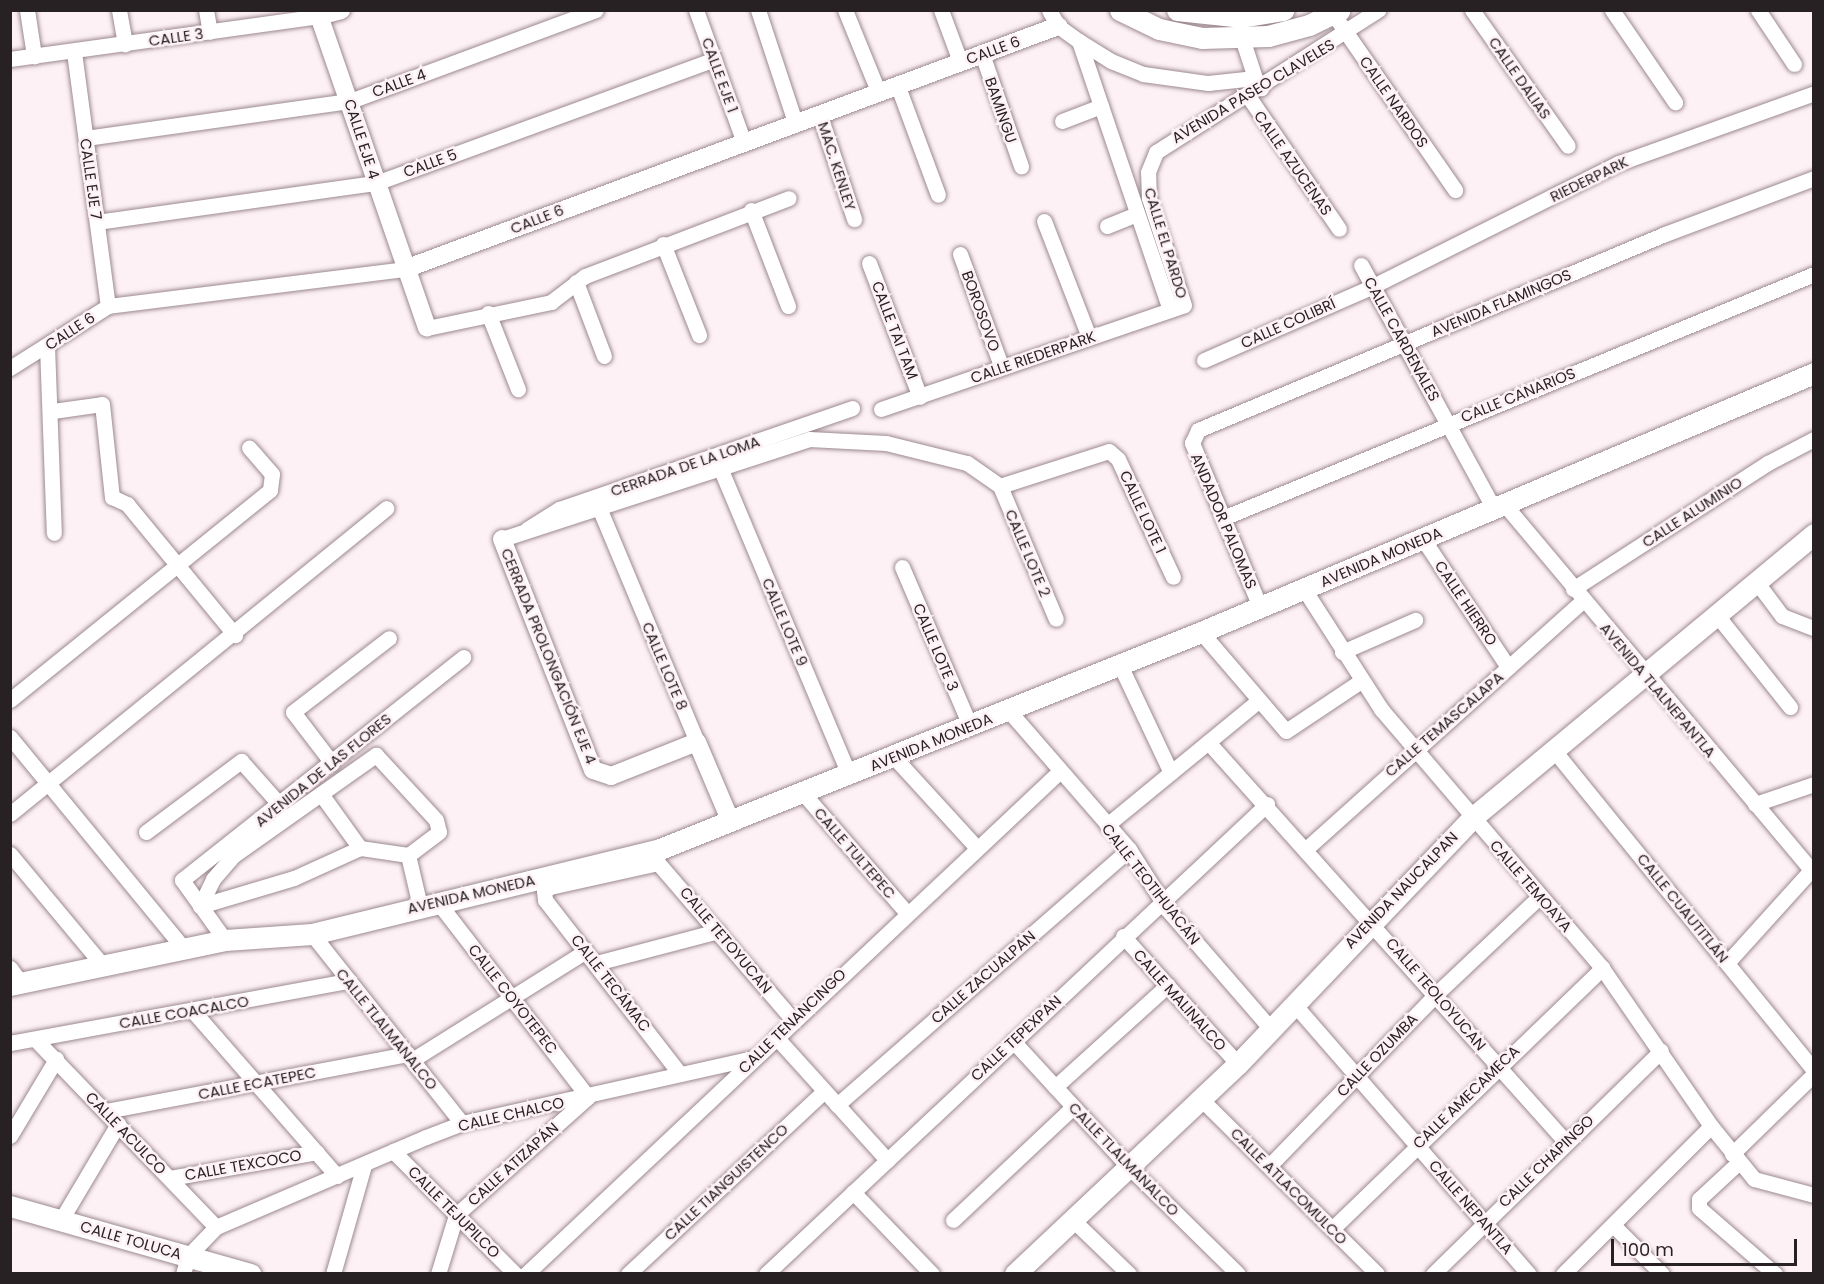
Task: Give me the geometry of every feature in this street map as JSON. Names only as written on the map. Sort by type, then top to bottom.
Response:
[{"type":"main road","points":[[1120,10],[1159,29],[1202,38],[1242,38],[1279,33],[1337,13]]},
{"type":"main road","points":[[1177,10],[1241,17],[1283,10]]},
{"type":"main road","name":"AVENIDA MONEDA","points":[[14,979],[104,967],[225,940],[312,934],[660,849],[1201,633],[1814,373]]},
{"type":"main road","name":"AVENIDA NAUCALPAN","points":[[1015,1274],[1238,1065],[1370,920],[1472,818],[1552,747],[1814,534]]},
{"type":"main road","name":"CALLE TOLUCA","points":[[10,1206],[61,1220],[185,1265],[251,1274]]},
{"type":"street","points":[[27,10],[34,56]]},
{"type":"street","points":[[119,10],[125,44]]},
{"type":"street","points":[[206,10],[210,32]]},
{"type":"street","name":"CALLE 3","points":[[10,59],[210,32],[341,10]]},
{"type":"street","name":"CALLE 4","points":[[86,138],[350,101],[597,10]]},
{"type":"street","name":"CALLE EJE 1","points":[[696,10],[743,140]]},
{"type":"street","points":[[758,10],[795,122]]},
{"type":"street","points":[[845,10],[878,91]]},
{"type":"street","points":[[941,10],[960,61]]},
{"type":"street","name":"AVENIDA PASEO CLAVELES","points":[[1147,181],[1151,163],[1164,145],[1255,87],[1347,33],[1378,10]]},
{"type":"street","name":"CALLE DALIAS","points":[[1472,10],[1568,146]]},
{"type":"street","points":[[1612,10],[1675,102]]},
{"type":"street","points":[[1758,10],[1794,64]]},
{"type":"street","name":"CALLE EJE 4","points":[[318,13],[350,101],[405,269]]},
{"type":"street","name":"CALLE NARDOS","points":[[1337,13],[1347,33],[1455,190]]},
{"type":"street","points":[[1054,18],[1079,40],[1111,61],[1143,74],[1255,87]]},
{"type":"street","name":"CALLE 6","points":[[10,368],[108,306],[405,269],[743,140],[982,54],[1054,18]]},
{"type":"street","name":"CALLE AZUCENAS","points":[[1242,38],[1255,87],[1339,229]]},
{"type":"street","name":"CALLE EL PARDO","points":[[1079,40],[1137,214],[1177,307]]},
{"type":"street","name":"CALLE EJE 7","points":[[74,52],[108,306]]},
{"type":"street","name":"BAMINGU","points":[[982,54],[1021,166]]},
{"type":"street","name":"CALLE 5","points":[[97,222],[376,183],[714,59]]},
{"type":"street","points":[[897,84],[938,195]]},
{"type":"street","name":"RIEDERPARK","points":[[1373,286],[1619,163],[1814,93]]},
{"type":"street","points":[[1062,121],[1101,106]]},
{"type":"street","name":"MAC. KENLEY","points":[[819,113],[854,219]]},
{"type":"street","name":"AVENIDA FLAMINGOS","points":[[1193,435],[1404,344],[1814,178]]},
{"type":"street","name":"CALLE EL PARDO","points":[[1147,181],[1177,307]]},
{"type":"street","points":[[405,269],[427,328],[488,313],[551,302],[576,282],[663,244],[789,198]]},
{"type":"street","points":[[751,210],[788,306]]},
{"type":"street","points":[[1107,226],[1137,214]]},
{"type":"street","points":[[1044,221],[1089,337]]},
{"type":"street","points":[[663,244],[699,335]]},
{"type":"street","name":"BOROSOVO","points":[[960,254],[1002,368]]},
{"type":"street","name":"CALLE TAI TAM","points":[[869,263],[920,397]]},
{"type":"street","name":"CALLE CARDENALES","points":[[1361,265],[1448,423],[1500,507]]},
{"type":"street","name":"CALLE CANARIOS","points":[[1223,518],[1448,423],[1814,274]]},
{"type":"street","points":[[576,282],[604,356]]},
{"type":"street","name":"CALLE COLIBRÍ","points":[[1204,360],[1373,286]]},
{"type":"street","name":"CALLE RIEDERPARK","points":[[881,409],[1177,307]]},
{"type":"street","points":[[488,313],[518,389]]},
{"type":"street","points":[[47,346],[53,411],[54,532]]},
{"type":"street","points":[[53,411],[102,404],[112,496],[127,504],[182,566],[236,635]]},
{"type":"street","name":"CERRADA DE LA LOMA","points":[[522,533],[559,509],[852,408]]},
{"type":"street","points":[[797,428],[809,439],[886,443],[944,456],[985,472],[1000,486]]},
{"type":"street","name":"ANDADOR PALOMAS","points":[[1193,435],[1192,443],[1260,607]]},
{"type":"street","name":"CERRADA DE LA LOMA","points":[[502,539],[600,510],[809,439]]},
{"type":"street","name":"CALLE ALUMINIO","points":[[1577,595],[1768,463],[1814,439]]},
{"type":"street","points":[[10,700],[182,566],[275,483],[249,448]]},
{"type":"street","name":"CALLE LOTE 1","points":[[1000,486],[1109,451],[1118,459],[1173,577]]},
{"type":"street","name":"CALLE LOTE 9","points":[[721,470],[849,775]]},
{"type":"street","name":"CALLE LOTE 2","points":[[1000,486],[1056,620]]},
{"type":"street","name":"AVENIDA TLALNEPANTLA","points":[[1500,507],[1812,871]]},
{"type":"street","points":[[10,814],[236,635],[386,508]]},
{"type":"street","name":"CALLE LOTE 8","points":[[600,510],[731,822]]},
{"type":"street","name":"CERRADA PROLONGACIÓN EJE 4","points":[[502,539],[593,770],[600,776],[611,776],[697,742]]},
{"type":"street","name":"CALLE HIERRO","points":[[1423,539],[1508,667]]},
{"type":"street","name":"CALLE LOTE 3","points":[[902,567],[970,726]]},
{"type":"street","points":[[1755,580],[1782,616],[1814,628]]},
{"type":"street","name":"CALLE TEMOAYA","points":[[1304,590],[1361,681],[1472,818],[1602,968],[1711,1126],[1736,1158],[1759,1183],[1814,1195]]},
{"type":"street","name":"CALLE TEMASCALAPA","points":[[1307,848],[1415,748],[1508,667],[1577,595]]},
{"type":"street","points":[[1716,614],[1790,707]]},
{"type":"street","points":[[1342,652],[1415,620]]},
{"type":"street","points":[[1201,633],[1257,702],[1286,731],[1361,681]]},
{"type":"street","points":[[332,763],[293,712],[388,638]]},
{"type":"street","name":"AVENIDA DE LAS FLORES","points":[[200,906],[182,880],[280,806],[463,657]]},
{"type":"street","points":[[1120,665],[1171,773]]},
{"type":"street","points":[[1107,825],[1257,702]]},
{"type":"street","name":"CALLE TEOTIHUACÁN","points":[[1009,711],[1129,849],[1163,900],[1271,1029]]},
{"type":"street","points":[[10,737],[184,949]]},
{"type":"street","name":"CALLE TEOLOYUCAN","points":[[1208,742],[1307,848],[1565,1141]]},
{"type":"street","name":"CALLE CUAUTITLÁN","points":[[1552,747],[1814,1072]]},
{"type":"street","points":[[376,755],[436,820],[439,832],[408,855],[360,848],[294,878],[200,906],[224,864],[376,755]]},
{"type":"street","points":[[893,756],[977,848]]},
{"type":"street","points":[[146,832],[241,760],[280,806]]},
{"type":"street","name":"CALLE TENANCINGO","points":[[526,1274],[776,1037],[792,1019],[1060,771]]},
{"type":"street","points":[[1755,804],[1814,784]]},
{"type":"street","points":[[299,790],[315,798],[360,848]]},
{"type":"street","name":"CALLE TULTEPEC","points":[[803,793],[907,913]]},
{"type":"street","name":"CALLE TEPEXPAN","points":[[766,1274],[1123,936],[1267,804]]},
{"type":"street","name":"CALLE ZACUALPAN","points":[[837,1105],[1129,849]]},
{"type":"street","points":[[10,854],[104,967]]},
{"type":"street","points":[[408,855],[429,904]]},
{"type":"street","name":"CALLE TECÁMAC","points":[[658,863],[544,891],[545,900],[680,1074]]},
{"type":"street","name":"CALLE TETOYUCAN","points":[[658,863],[792,1019]]},
{"type":"street","points":[[1727,963],[1812,871]]},
{"type":"street","name":"CALLE OZUMBA","points":[[1269,1166],[1436,994],[1540,896]]},
{"type":"street","name":"CALLE COYOTEPEC","points":[[429,904],[513,998],[588,1097]]},
{"type":"street","points":[[200,906],[225,940]]},
{"type":"street","name":"CALLE ECATEPEC","points":[[106,1111],[410,1057],[513,998],[591,957],[718,931]]},
{"type":"street","name":"CALLE TLALMANALCO","points":[[312,934],[462,1123]]},
{"type":"street","name":"CALLE MALINALCO","points":[[1123,936],[1238,1065]]},
{"type":"street","name":"CALLE AMECAMECA","points":[[1332,1229],[1498,1066],[1602,968]]},
{"type":"street","name":"CALLE COACALCO","points":[[13,1044],[349,981]]},
{"type":"street","points":[[1055,1087],[1168,985]]},
{"type":"street","name":"CALLE NEPANTLA","points":[[1294,1004],[1529,1274]]},
{"type":"street","points":[[194,1011],[337,1176]]},
{"type":"street","points":[[776,1037],[887,1160]]},
{"type":"street","name":"CALLE ACULCO","points":[[35,1039],[216,1227]]},
{"type":"street","name":"CALLE TLALMANALCO","points":[[1013,1041],[1128,1167],[1238,1274]]},
{"type":"street","name":"CALLE CHAPINGO","points":[[1433,1274],[1565,1141],[1661,1051]]},
{"type":"street","name":"CALLE CHALCO","points":[[185,1265],[216,1227],[462,1123],[588,1097],[754,1058]]},
{"type":"street","points":[[10,1136],[56,1059]]},
{"type":"street","points":[[1775,1274],[1699,1209],[1700,1199],[1814,1072]]},
{"type":"street","name":"CALLE TIANGUISTENCO","points":[[628,1274],[824,1091]]},
{"type":"street","name":"CALLE ATIZAPÁN","points":[[438,1274],[456,1215],[588,1097]]},
{"type":"street","name":"CALLE ATLACOMULCO","points":[[1201,1099],[1377,1274]]},
{"type":"street","points":[[953,1220],[1073,1107]]},
{"type":"street","points":[[61,1220],[118,1125]]},
{"type":"street","points":[[1563,1274],[1711,1126]]},
{"type":"street","name":"CALLE TEJUPILCO","points":[[393,1151],[515,1274]]},
{"type":"street","name":"CALLE TEXCOCO","points":[[170,1179],[317,1152]]},
{"type":"street","points":[[333,1274],[364,1165]]},
{"type":"street","points":[[853,1192],[932,1274]]},
{"type":"street","points":[[1073,1221],[1129,1274]]},
{"type":"street","points":[[1613,1225],[1662,1274]]}]
